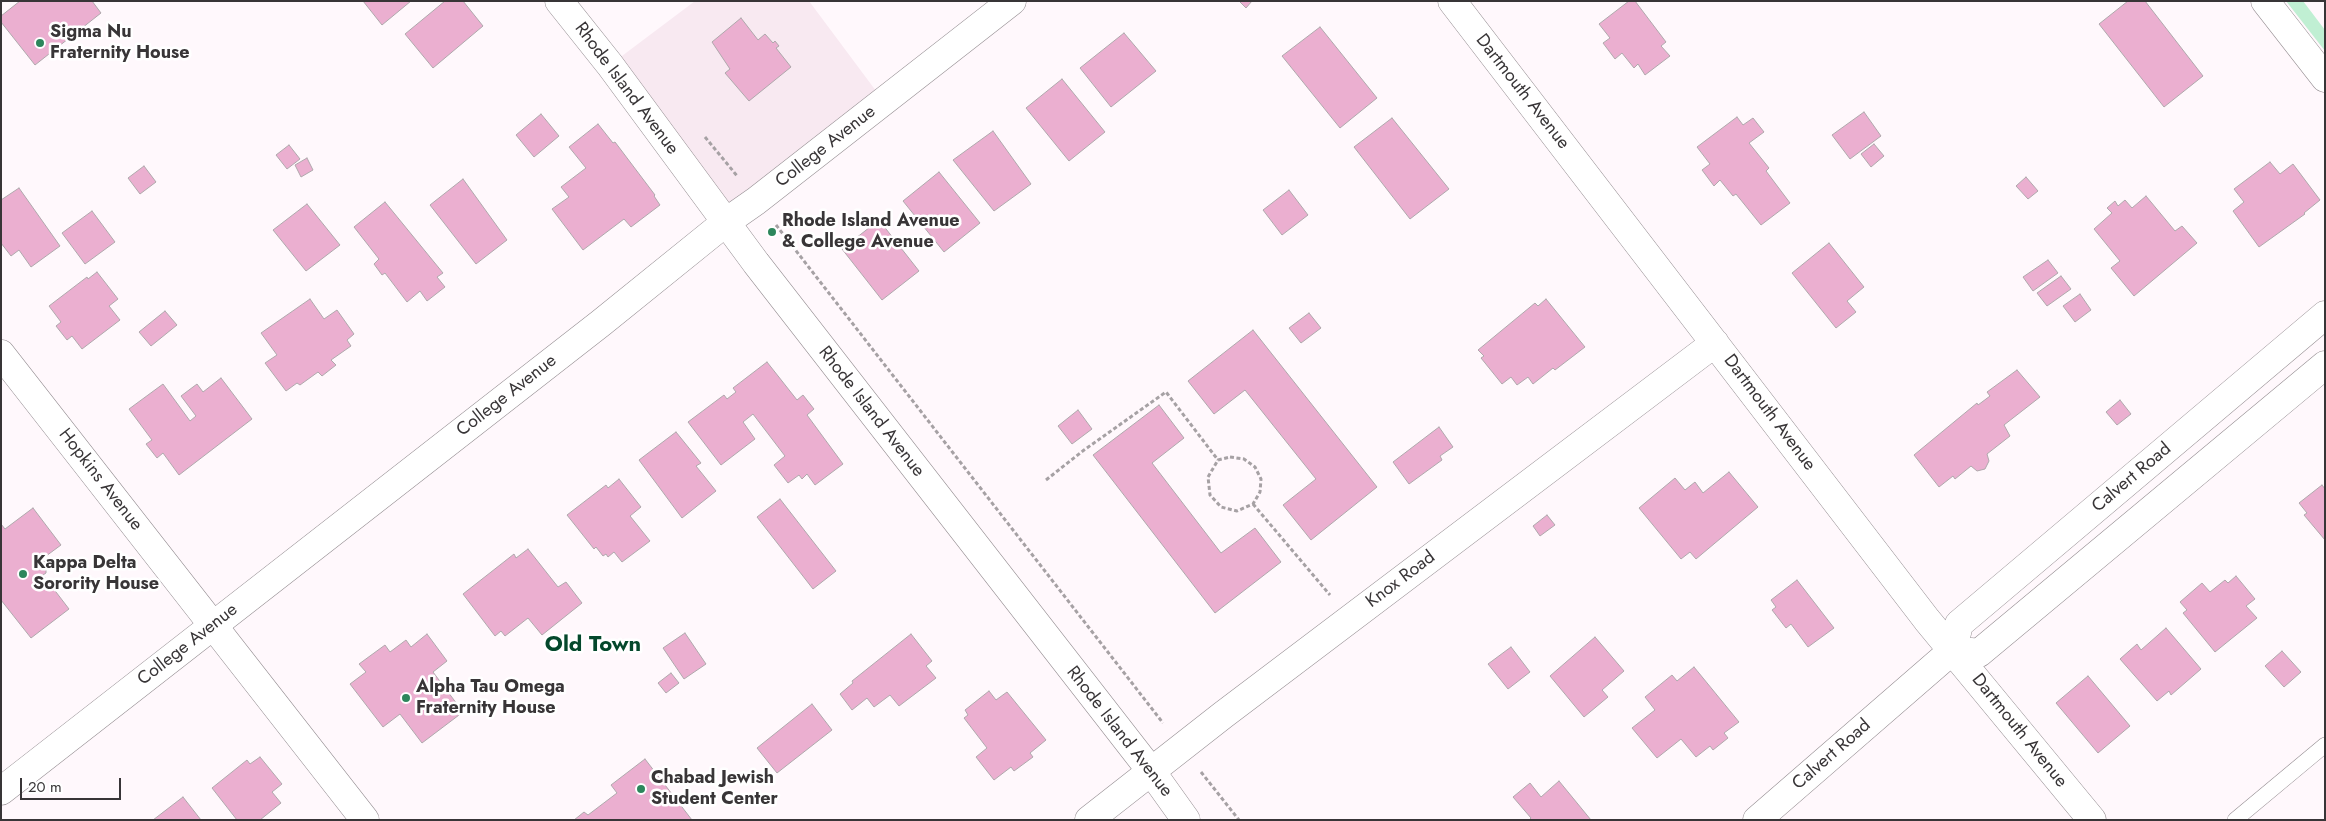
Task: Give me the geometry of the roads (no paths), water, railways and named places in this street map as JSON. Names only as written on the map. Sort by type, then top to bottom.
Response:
[{"type":"street","name":"Rhode Island Avenue","points":[[559,1],[610,65],[726,222],[1151,771],[1186,820]]},
{"type":"street","name":"College Avenue","points":[[1,791],[601,323],[726,222],[1012,1]]},
{"type":"street","name":"Dartmouth Avenue","points":[[1452,1],[1866,541],[2092,820]]},
{"type":"street","points":[[2265,1],[2325,78]]},
{"type":"street","name":"Calvert Road","points":[[1757,820],[1953,650],[1959,624],[1964,618],[2325,315]]},
{"type":"street","name":"Knox Road","points":[[1089,820],[1715,343]]},
{"type":"street","name":"Hopkins Avenue","points":[[1,354],[365,820]]},
{"type":"street","name":"Calvert Road","points":[[1953,650],[1979,653],[2325,365]]},
{"type":"lane","points":[[2235,820],[2325,744]]},
{"type":"place","name":"Sigma Nu Fraternity House","points":[[40,43]]},
{"type":"place","name":"Rhode Island Avenue & College Avenue","points":[[772,232]]},
{"type":"place","name":"Kappa Delta Sorority House","points":[[23,574]]},
{"type":"place","name":"Alpha Tau Omega Fraternity House","points":[[406,698]]},
{"type":"place","name":"Chabad Jewish Student Center","points":[[641,789]]},
{"type":"district","name":"Old Town","points":[[593,646]]}]
